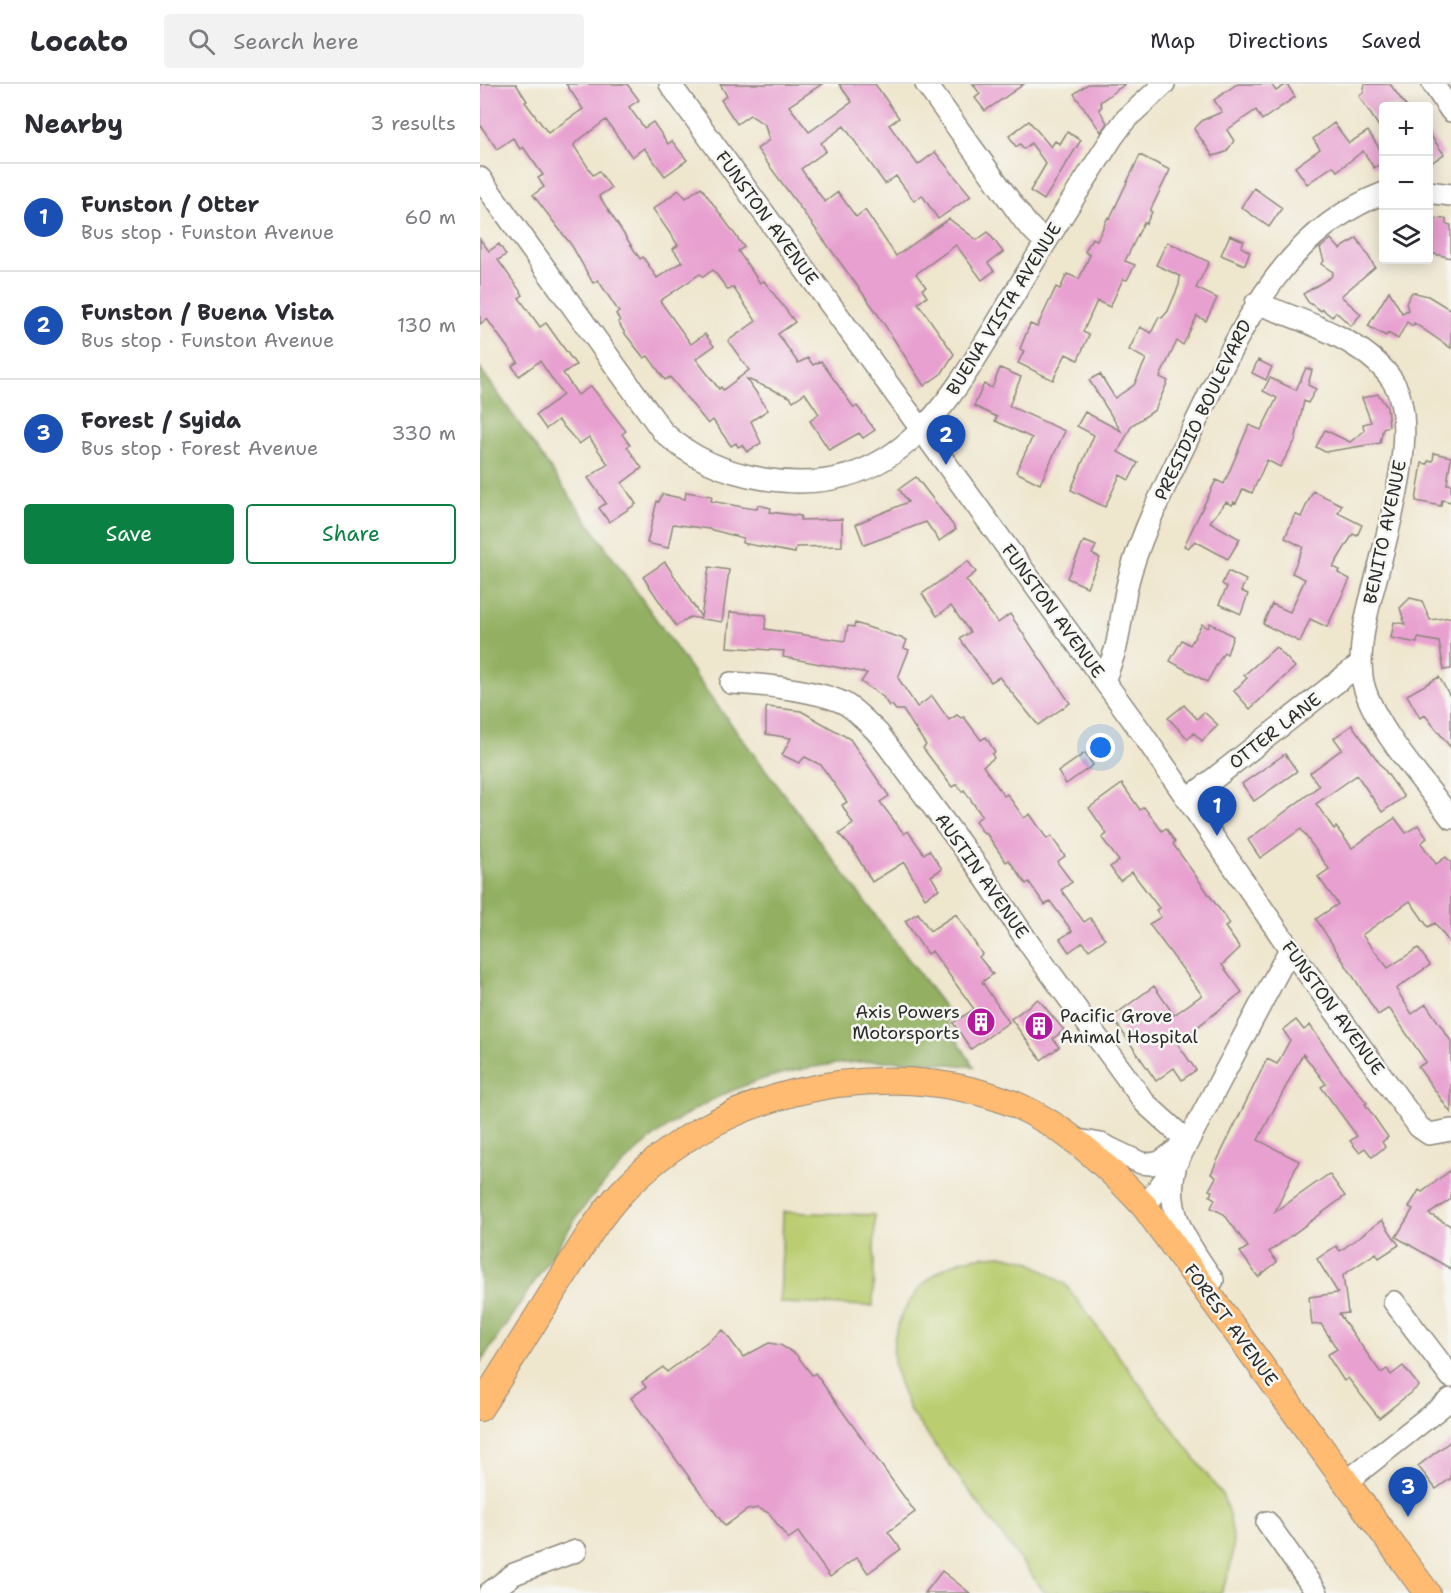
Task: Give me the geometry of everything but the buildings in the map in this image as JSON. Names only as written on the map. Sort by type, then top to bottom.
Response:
[{"type":"main road","name":"FOREST AVENUE","points":[[480,1408],[591,1232],[621,1193],[652,1163],[694,1133],[736,1112],[776,1097],[816,1087],[900,1082],[945,1086],[998,1098],[1052,1124],[1109,1167],[1145,1207],[1427,1593]]},
{"type":"street","name":"FUNSTON AVENUE","points":[[670,84],[1104,681],[1290,949],[1419,1127],[1429,1134],[1443,1132]]},
{"type":"street","points":[[926,84],[1026,223],[1046,242]]},
{"type":"street","name":"BUENA VISTA AVENUE","points":[[480,178],[663,432],[690,454],[748,476],[776,481],[827,481],[865,470],[922,432],[956,390],[1046,242],[1126,119],[1164,84]]},
{"type":"street","points":[[1433,84],[1451,111]]},
{"type":"street","points":[[1433,193],[1451,195]]},
{"type":"street","name":"PRESIDIO BOULEVARD","points":[[1104,681],[1116,646],[1119,621],[1130,574],[1146,530],[1223,363],[1256,303],[1299,250],[1325,223],[1379,195]]},
{"type":"street","name":"BENITO AVENUE","points":[[1256,303],[1307,322],[1347,342],[1383,369],[1399,393],[1406,428],[1388,532],[1365,624],[1361,663],[1367,695],[1374,711],[1451,818]]},
{"type":"street","name":"OTTER LANE","points":[[1188,799],[1361,663]]},
{"type":"street","name":"AUSTIN AVENUE","points":[[731,683],[754,684],[836,700],[863,718],[879,734],[977,866],[1030,945],[1144,1103],[1188,1142]]},
{"type":"street","points":[[1145,1207],[1176,1164],[1290,949]]},
{"type":"street","points":[[1072,1139],[1101,1144],[1142,1163],[1151,1164],[1160,1162],[1188,1142]]},
{"type":"street","points":[[1176,1164],[1170,1189],[1171,1201],[1197,1256],[1232,1306],[1232,1325]]},
{"type":"street","points":[[1394,1302],[1451,1377]]},
{"type":"street","points":[[1346,1482],[1451,1399]]},
{"type":"street","points":[[1267,1522],[1317,1593]]},
{"type":"street","points":[[489,1593],[514,1575],[576,1551]]},
{"type":"green space","points":[[480,368],[707,692],[952,1017],[946,1022],[974,1067],[917,1062],[863,1062],[811,1067],[762,1080],[715,1099],[671,1125],[629,1159],[584,1207],[480,1364]]},
{"type":"green space","points":[[783,1212],[875,1215],[873,1306],[780,1303]]},
{"type":"green space","points":[[1001,1255],[1028,1261],[1065,1284],[1223,1496],[1230,1521],[1233,1545],[1230,1568],[1221,1593],[1045,1593],[911,1413],[898,1381],[894,1361],[894,1345],[902,1314],[921,1287],[946,1268],[970,1258]]},
{"type":"place","name":"Funston / Buena Vista","points":[[946,465]]},
{"type":"place","name":"Funston / Otter","points":[[1217,836]]},
{"type":"place","name":"Axis Powers Motorsports","points":[[981,1022]]},
{"type":"place","name":"Pacific Grove Animal Hospital","points":[[1039,1026]]},
{"type":"place","name":"Forest / Syida","points":[[1408,1517]]}]
